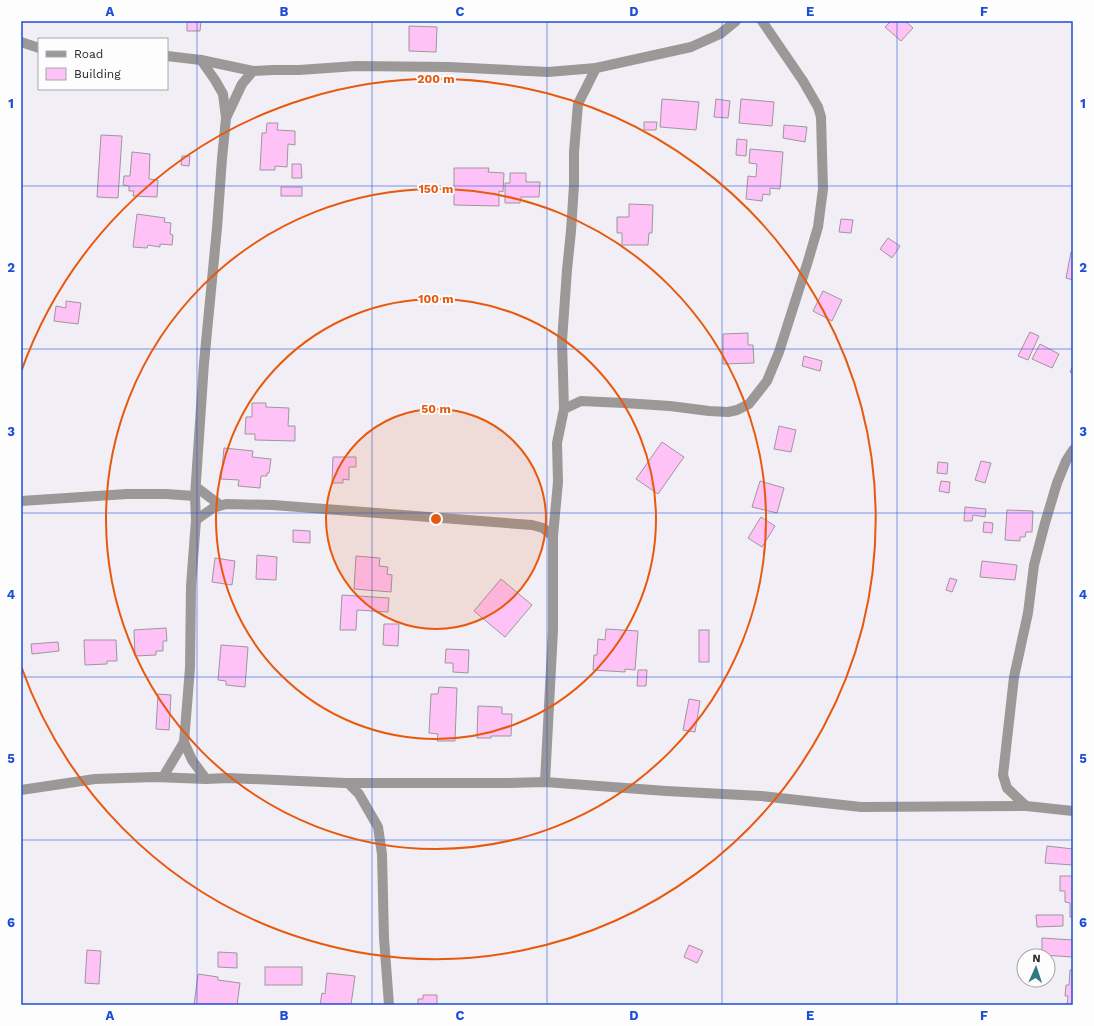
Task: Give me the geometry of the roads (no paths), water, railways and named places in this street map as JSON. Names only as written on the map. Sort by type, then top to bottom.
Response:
[{"type":"street","points":[[168,56],[201,60],[253,71],[299,70],[356,66],[449,67],[548,72],[596,68],[691,47],[720,34],[736,21]]},
{"type":"street","points":[[564,409],[581,401],[624,402],[728,412],[737,410],[749,404],[767,381],[779,352],[818,227],[823,189],[821,117],[818,107],[803,81],[762,21]]},
{"type":"street","points":[[21,42],[38,48]]},
{"type":"street","points":[[163,777],[184,742],[190,668],[191,586],[196,520],[195,492],[204,363],[226,118],[222,94],[215,80],[201,60]]},
{"type":"street","points":[[545,782],[553,630],[552,536],[558,482],[557,443],[564,409],[562,341],[573,201],[574,152],[578,104],[596,68]]},
{"type":"street","points":[[226,118],[242,84],[253,71]]},
{"type":"street","points":[[1026,806],[1007,788],[1003,775],[1014,677],[1028,613],[1034,565],[1057,483],[1066,460],[1073,450]]},
{"type":"street","points":[[21,501],[128,494],[195,492],[220,506]]},
{"type":"street","points":[[196,520],[213,508],[226,504],[273,505],[532,526],[543,528],[552,536]]},
{"type":"street","points":[[184,742],[192,760],[206,779]]},
{"type":"street","points":[[21,790],[96,779],[163,777],[348,783],[545,782],[761,796],[861,807],[1026,806],[1073,811]]},
{"type":"street","points":[[348,783],[359,794],[378,827],[382,854],[384,938],[389,1005]]}]
